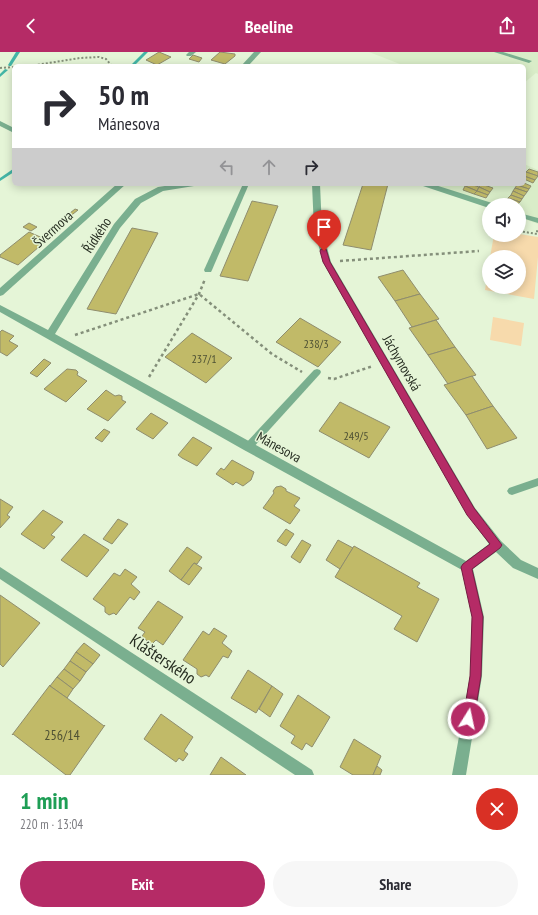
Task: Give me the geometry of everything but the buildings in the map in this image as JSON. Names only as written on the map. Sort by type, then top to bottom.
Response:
[{"type":"street","points":[[247,64],[255,52]]},
{"type":"street","name":"Švermova","points":[[0,293],[117,186]]},
{"type":"street","name":"Řídkého","points":[[54,338],[117,226],[138,200],[162,186]]},
{"type":"street","name":"Jáchymovská","points":[[315,186],[318,230],[326,262],[471,512],[497,545]]},
{"type":"street","name":"Mánesova","points":[[0,308],[248,447],[467,567]]},
{"type":"street","points":[[459,775],[476,676],[478,617],[467,567],[497,545],[517,564],[538,574]]},
{"type":"street","name":"Klášterského","points":[[0,572],[307,775]]},
{"type":"lane","points":[[497,52],[529,61]]},
{"type":"lane","points":[[0,124],[12,130]]},
{"type":"lane","points":[[208,270],[245,186]]},
{"type":"lane","points":[[431,186],[482,203]]},
{"type":"lane","points":[[526,217],[538,221]]},
{"type":"lane","points":[[248,447],[314,374]]},
{"type":"lane","points":[[512,491],[538,482]]},
{"type":"path","points":[[39,64],[83,54],[96,55],[106,59],[110,64]]},
{"type":"path","points":[[0,68],[12,67]]},
{"type":"path","points":[[326,262],[479,251]]},
{"type":"path","points":[[143,388],[199,294],[208,270]]},
{"type":"path","points":[[54,338],[199,294]]},
{"type":"path","points":[[199,294],[272,354],[324,378],[334,379],[384,362]]},
{"type":"shaded area","points":[[369,52],[538,52],[538,74],[536,73],[526,81],[526,64],[400,64]]},
{"type":"shaded area","points":[[526,165],[538,170],[538,224],[526,220],[526,198],[482,198],[482,202],[437,186],[526,186]]},
{"type":"shaded area","points":[[526,235],[538,237],[538,257],[534,299],[507,294],[526,294],[526,250],[491,250],[493,242],[526,242]]},
{"type":"shaded area","points":[[493,317],[524,323],[521,346],[490,340]]},
{"type":"waterway","points":[[10,65],[18,52]]},
{"type":"waterway","points":[[134,64],[146,52]]},
{"type":"waterway","points":[[0,76],[6,70]]},
{"type":"waterway","points":[[0,180],[12,171]]},
{"type":"route","points":[[324,251],[326,262],[471,512],[497,545],[467,567],[478,617],[476,676],[468,719]]}]
